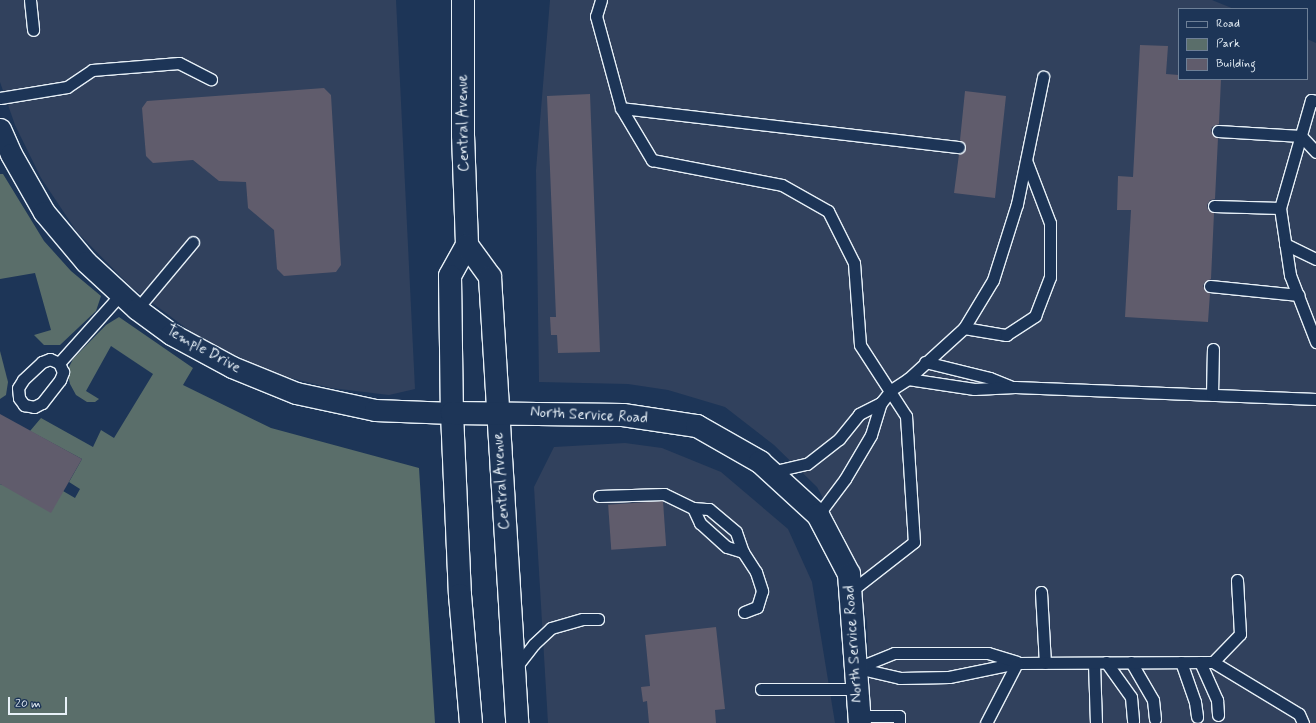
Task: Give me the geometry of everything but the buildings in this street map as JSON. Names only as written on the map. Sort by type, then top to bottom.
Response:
[{"type":"street","name":"Central Avenue","points":[[464,0],[463,135],[467,246],[490,277],[517,723]]},
{"type":"street","name":"Temple Drive","points":[[0,129],[5,154],[44,212],[86,262],[137,309],[171,334],[232,367],[296,393],[375,410],[452,413],[498,412]]},
{"type":"street","points":[[467,246],[450,276],[452,413],[460,595],[471,723]]},
{"type":"street","name":"North Service Road","points":[[498,412],[623,415],[697,426],[760,462],[818,515],[849,574],[860,720]]},
{"type":"lane","points":[[30,0],[33,30]]},
{"type":"lane","points":[[601,0],[596,16],[621,108],[652,160],[782,185],[828,211],[854,262],[860,345],[891,390],[906,416],[914,542],[851,591]]},
{"type":"lane","points":[[0,98],[67,87],[92,70],[179,63],[211,79]]},
{"type":"lane","points":[[818,515],[845,479],[870,435],[881,403],[891,390],[908,379],[964,328],[993,280],[1017,204],[1043,77]]},
{"type":"lane","points":[[1316,102],[1311,100],[1280,208],[1290,275],[1316,342]]},
{"type":"lane","points":[[621,108],[959,147]]},
{"type":"lane","points":[[1218,131],[1301,136],[1316,152]]},
{"type":"lane","points":[[964,328],[1006,335],[1035,316],[1050,277],[1050,223],[1026,160]]},
{"type":"lane","points":[[1214,206],[1280,208]]},
{"type":"lane","points":[[137,309],[193,242]]},
{"type":"lane","points":[[1285,244],[1316,259]]},
{"type":"lane","points":[[1210,286],[1298,295]]},
{"type":"lane","points":[[59,363],[121,294]]},
{"type":"lane","points":[[1212,349],[1212,395]]},
{"type":"lane","points":[[50,359],[59,363],[63,372],[60,380],[42,403],[34,407],[24,405],[19,398],[18,388],[23,380],[42,362],[50,359]]},
{"type":"lane","points":[[925,362],[990,378],[1015,387]]},
{"type":"lane","points":[[908,379],[974,389],[1015,387],[1316,399]]},
{"type":"lane","points":[[771,472],[807,464],[839,439],[859,414],[881,403]]},
{"type":"lane","points":[[599,496],[664,494],[693,508],[709,509],[736,532],[743,552],[756,572],[762,591],[757,606],[744,612]]},
{"type":"lane","points":[[693,508],[700,523],[727,547],[743,552]]},
{"type":"lane","points":[[1213,662],[1240,634],[1238,580]]},
{"type":"lane","points":[[1040,592],[1045,663]]},
{"type":"lane","points":[[514,669],[534,644],[551,628],[583,619],[598,619]]},
{"type":"lane","points":[[857,679],[894,653],[988,653],[1017,662]]},
{"type":"lane","points":[[761,690],[857,679],[949,677],[1017,662],[1213,662],[1299,714],[1303,723]]},
{"type":"lane","points":[[986,723],[1017,662]]},
{"type":"lane","points":[[1094,662],[1096,723]]},
{"type":"lane","points":[[1106,662],[1132,697],[1133,721]]},
{"type":"lane","points":[[1131,662],[1153,700],[1155,720]]},
{"type":"lane","points":[[1181,662],[1195,702],[1197,717]]},
{"type":"lane","points":[[1200,662],[1217,700],[1218,716]]},
{"type":"lane","points":[[860,720],[899,716],[899,723]]},
{"type":"shaded area","points":[[0,0],[396,0],[415,389],[389,395],[331,388],[274,374],[198,337],[131,287],[77,232],[41,178],[15,125],[0,82]]},
{"type":"shaded area","points":[[550,0],[1212,0],[1232,8],[1178,8],[1178,80],[1308,80],[1308,39],[1316,43],[1316,723],[871,723],[867,621],[845,539],[817,487],[774,445],[725,407],[668,390],[628,384],[539,382],[536,170]]},
{"type":"shaded area","points":[[625,443],[662,448],[721,472],[788,529],[812,582],[835,723],[548,723],[534,487],[554,447]]},
{"type":"green space","points":[[0,174],[3,174],[44,241],[71,271],[101,296],[96,311],[60,345],[44,345],[34,335],[51,330],[35,273],[0,279]]},
{"type":"green space","points":[[119,317],[193,368],[183,385],[271,428],[419,468],[435,723],[0,723],[0,484],[2,485],[4,481],[63,491],[75,498],[80,489],[69,482],[82,459],[30,431],[41,418],[93,447],[101,430],[114,438],[153,374],[111,346],[86,391],[99,399],[95,402],[87,402],[76,395],[70,384],[67,371],[73,359],[106,325]]},
{"type":"green space","points":[[0,351],[8,382],[6,395],[0,399]]}]
